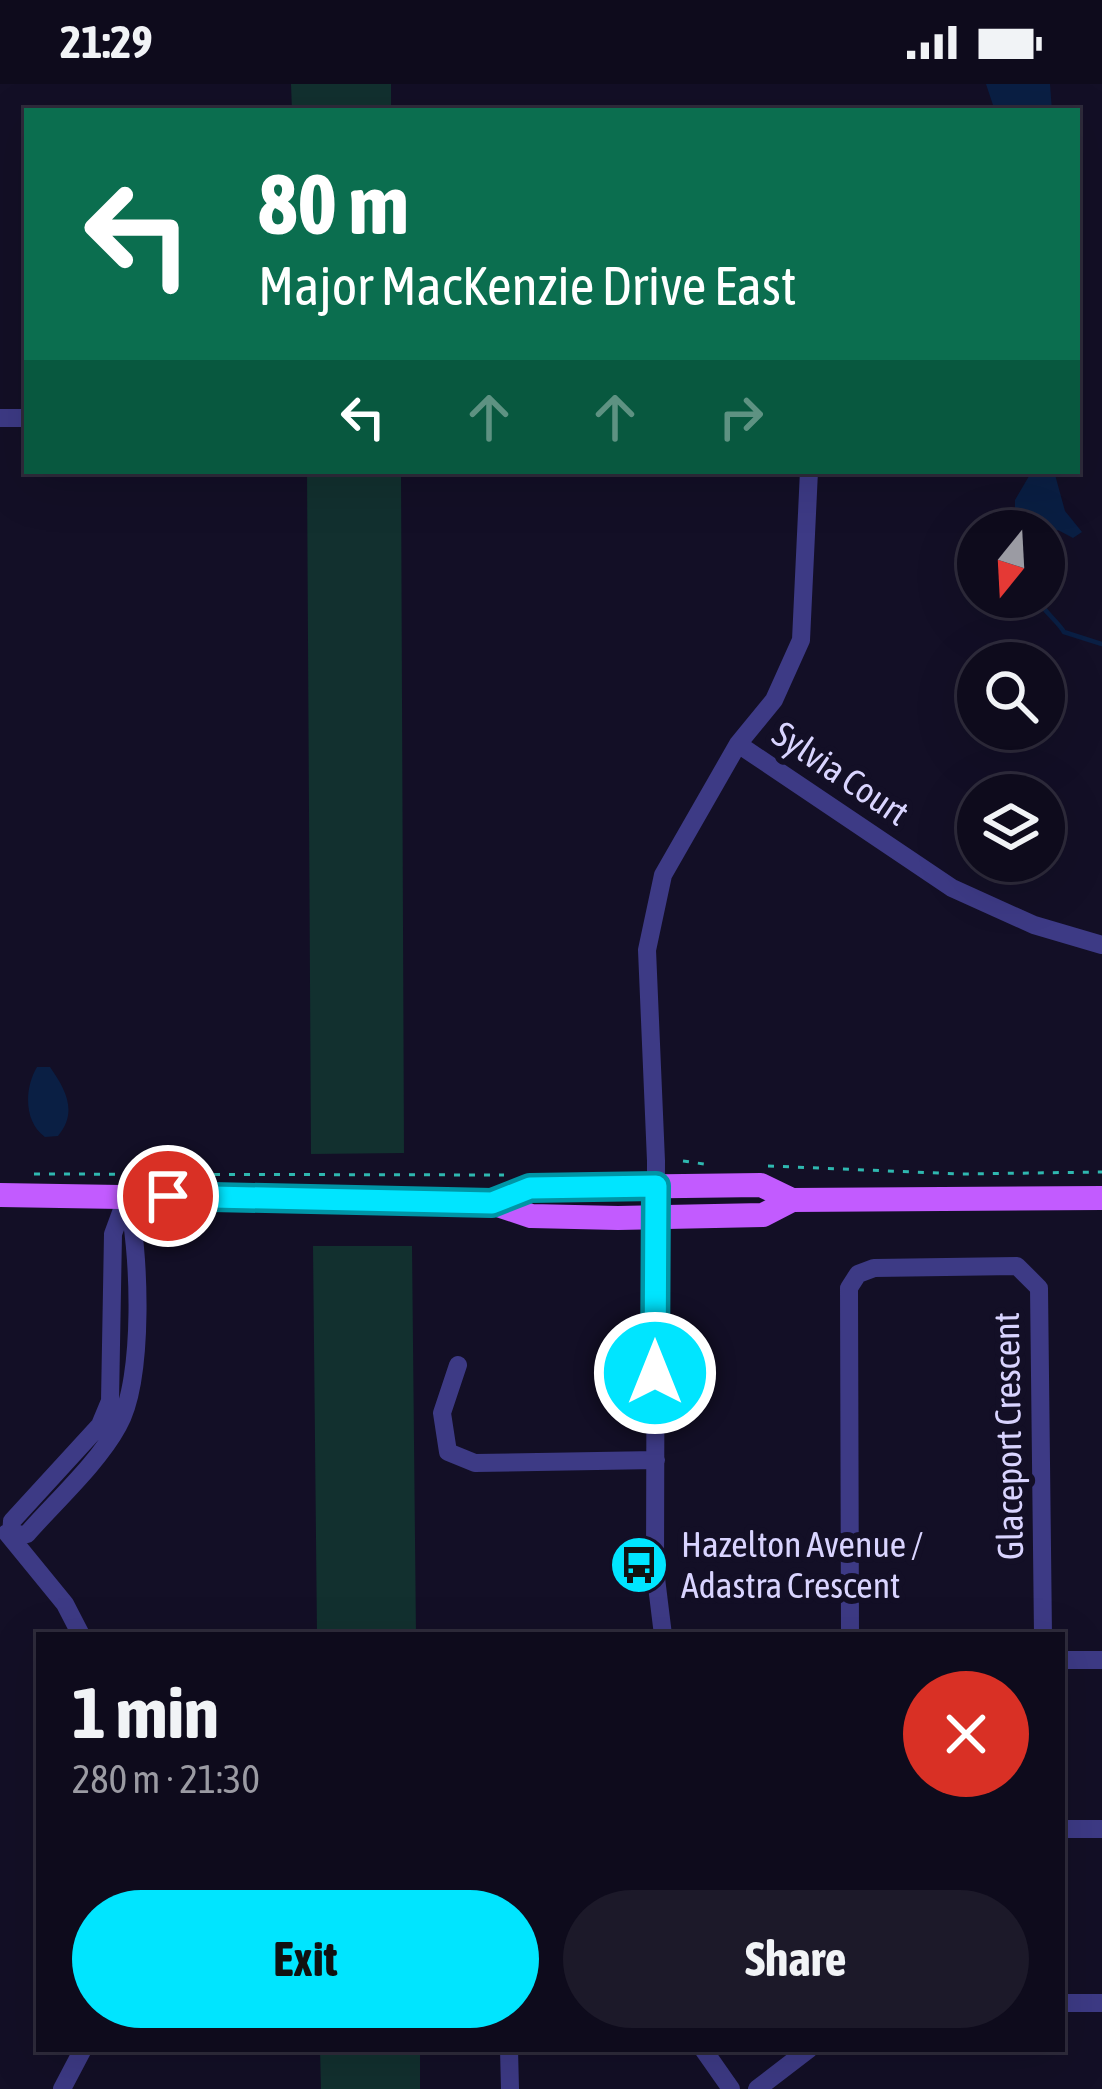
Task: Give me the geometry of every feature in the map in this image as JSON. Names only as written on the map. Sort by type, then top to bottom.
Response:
[{"type":"main road","points":[[492,1203],[530,1188],[761,1185],[791,1200],[1102,1198]]},
{"type":"main road","points":[[0,1195],[492,1203],[532,1216],[763,1215],[791,1200]]},
{"type":"street","points":[[662,1632],[655,1584],[656,1186],[647,950],[663,875],[738,744],[774,700],[801,640],[809,474]]},
{"type":"street","name":"Sylvia Court","points":[[738,744],[952,888],[1034,925],[1102,945]]},
{"type":"street","points":[[6,1532],[27,1534],[115,1433],[126,1411],[123,1382],[137,1234],[128,1195]]},
{"type":"street","name":"Glaceport Crescent","points":[[850,1632],[849,1288],[857,1274],[874,1268],[1017,1266],[1039,1288],[1043,1632]]},
{"type":"street","points":[[458,1365],[442,1413],[448,1452],[460,1459],[475,1463],[656,1460]]},
{"type":"street","points":[[6,1532],[65,1604],[79,1632]]},
{"type":"street","points":[[1065,1660],[1102,1660]]},
{"type":"street","points":[[1065,1829],[1102,1829]]},
{"type":"street","points":[[1065,2003],[1102,2003]]},
{"type":"street","points":[[62,2089],[81,2052]]},
{"type":"street","points":[[509,2052],[510,2089]]},
{"type":"street","points":[[705,2052],[731,2089]]},
{"type":"street","points":[[757,2089],[805,2052]]},
{"type":"path","points":[[683,1162],[714,1164]]},
{"type":"path","points":[[758,1166],[962,1174],[1102,1172]]},
{"type":"path","points":[[22,1174],[517,1175]]},
{"type":"green space","points":[[291,84],[391,84],[391,108],[292,108]]},
{"type":"green space","points":[[307,474],[401,474],[404,1153],[311,1154]]},
{"type":"green space","points":[[313,1246],[412,1246],[416,1632],[317,1632]]},
{"type":"green space","points":[[320,2052],[420,2052],[420,2089],[321,2089]]},
{"type":"water","points":[[986,84],[1050,84],[1052,108],[994,108]]},
{"type":"water","points":[[1030,474],[1055,474],[1065,510],[1015,510],[1015,500]]},
{"type":"water","points":[[1065,511],[1082,532],[1073,538],[1065,534]]},
{"type":"water","points":[[37,1067],[50,1067],[68,1101],[67,1118],[58,1136],[45,1137],[30,1114],[28,1095]]},
{"type":"waterway","points":[[1052,618],[1064,632],[1102,644]]},
{"type":"place","name":"Hazelton Avenue / Adastra Crescent","points":[[639,1565]]},
{"type":"route","points":[[168,1196],[492,1203],[530,1188],[656,1186],[655,1373]]}]
